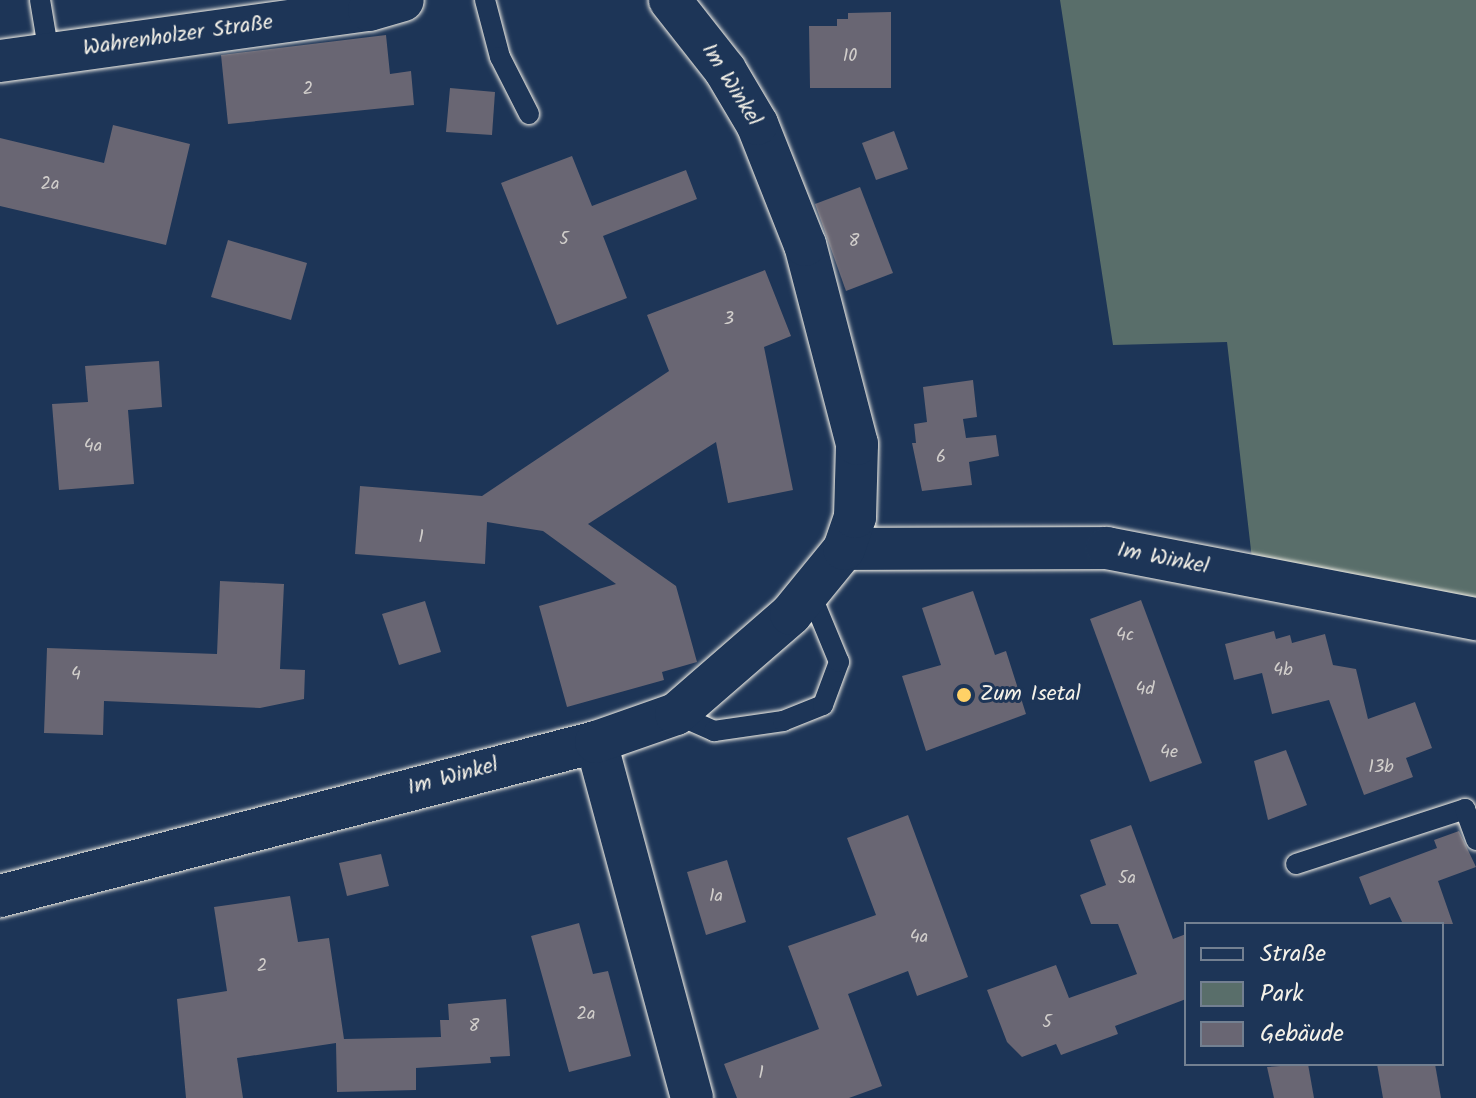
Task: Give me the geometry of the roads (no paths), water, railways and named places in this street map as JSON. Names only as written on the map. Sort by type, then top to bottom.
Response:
[{"type":"street","name":"Wahrenholzer Straße","points":[[0,61],[369,10],[403,0]]},
{"type":"street","name":"Im Winkel","points":[[0,896],[596,742],[676,714],[731,669],[810,592],[844,549],[855,517],[857,444],[805,245],[757,124],[725,70],[670,0]]},
{"type":"street","name":"Im Winkel","points":[[844,549],[1107,548],[1476,619]]},
{"type":"street","points":[[596,742],[692,1098]]},
{"type":"lane","points":[[40,0],[49,54]]},
{"type":"lane","points":[[485,0],[500,57],[529,114]]},
{"type":"lane","points":[[676,714],[714,731],[783,721],[823,705],[839,662],[810,592]]},
{"type":"lane","points":[[1296,864],[1465,809],[1476,840]]},
{"type":"place","name":"Zum Isetal","points":[[964,695]]}]
